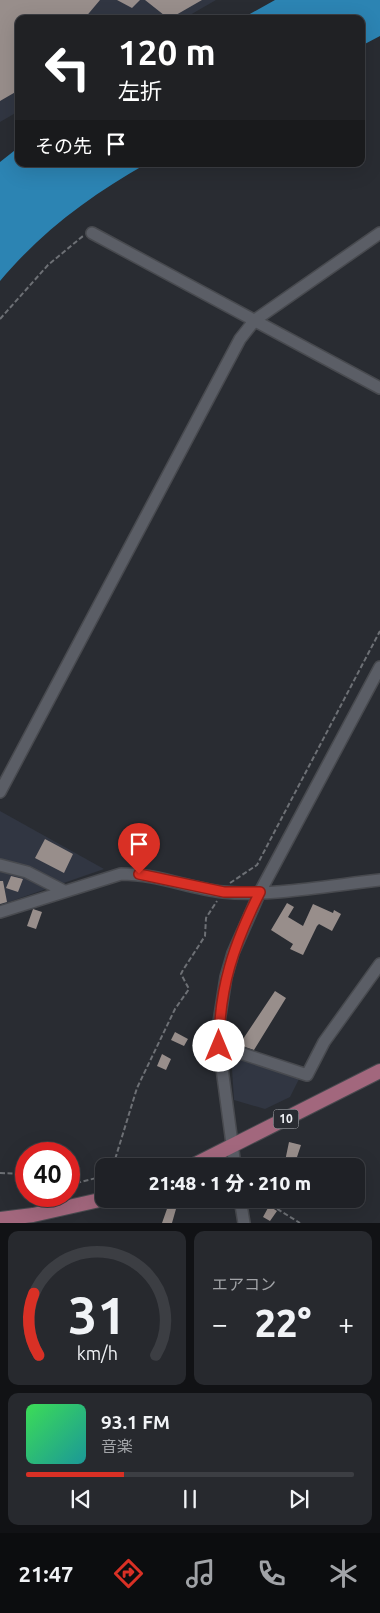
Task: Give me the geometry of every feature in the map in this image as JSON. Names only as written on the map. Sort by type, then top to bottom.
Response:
[{"type":"main road","name":"10","points":[[208,1158],[380,1071]]},
{"type":"main road","points":[[0,1219],[33,1215],[95,1201]]},
{"type":"street","points":[[92,233],[380,388]]},
{"type":"street","points":[[0,792],[240,340],[255,320],[380,233]]},
{"type":"street","points":[[234,1158],[219,1046],[219,1022],[226,976],[243,928],[260,892],[380,667]]},
{"type":"street","points":[[0,865],[27,872],[64,891]]},
{"type":"street","points":[[0,912],[121,874],[139,874],[224,892],[260,892],[380,880]]},
{"type":"street","points":[[219,1046],[307,1075],[324,1042],[380,964]]},
{"type":"street","points":[[242,1208],[244,1223]]},
{"type":"path","points":[[0,319],[48,265],[82,236],[92,233]]},
{"type":"path","points":[[115,1158],[137,1088],[175,1009],[189,989],[182,974],[183,970],[205,936],[206,918],[209,912],[236,877],[248,873],[257,865],[380,631]]},
{"type":"path","points":[[0,1173],[15,1174]]},
{"type":"path","points":[[80,1182],[95,1178]]},
{"type":"path","points":[[276,1208],[300,1223]]},
{"type":"shaded area","points":[[0,0],[216,0],[190,15],[15,15],[15,113],[0,122]]},
{"type":"shaded area","points":[[0,811],[104,869],[0,905]]},
{"type":"shaded area","points":[[231,1053],[300,1077],[290,1097],[265,1109],[234,1100]]},
{"type":"water","points":[[275,0],[380,0],[380,36],[365,44],[365,15],[248,15]]},
{"type":"water","points":[[15,150],[15,167],[141,167],[106,188],[68,216],[32,246],[0,281],[0,162]]},
{"type":"building","points":[[0,0],[100,0],[87,15],[15,15],[15,92],[0,101]]},
{"type":"building","points":[[117,0],[140,0],[132,8]]},
{"type":"building","points":[[145,0],[202,0],[176,15],[164,15]]},
{"type":"building","points":[[45,839],[73,854],[64,873],[35,858]]},
{"type":"building","points":[[11,876],[23,879],[18,892],[6,888]]},
{"type":"building","points":[[0,881],[3,881],[7,902],[0,904]]},
{"type":"building","points":[[287,903],[294,907],[288,917],[303,926],[313,904],[333,913],[334,910],[341,914],[332,931],[319,924],[317,926],[303,955],[290,949],[293,944],[271,930]]},
{"type":"building","points":[[33,909],[42,912],[36,929],[27,926]]},
{"type":"building","points":[[275,991],[286,998],[254,1050],[239,1045]]},
{"type":"building","points":[[175,1032],[188,1039],[184,1046],[171,1040]]},
{"type":"building","points":[[162,1054],[171,1059],[166,1070],[157,1066]]},
{"type":"building","points":[[289,1142],[301,1145],[297,1158],[286,1158]]},
{"type":"building","points":[[167,1208],[176,1209],[172,1223],[162,1223]]},
{"type":"building","points":[[268,1208],[277,1211],[270,1221],[263,1217]]},
{"type":"route","points":[[139,874],[224,892],[260,892],[233,952],[226,976],[219,1022],[219,1046]]}]
